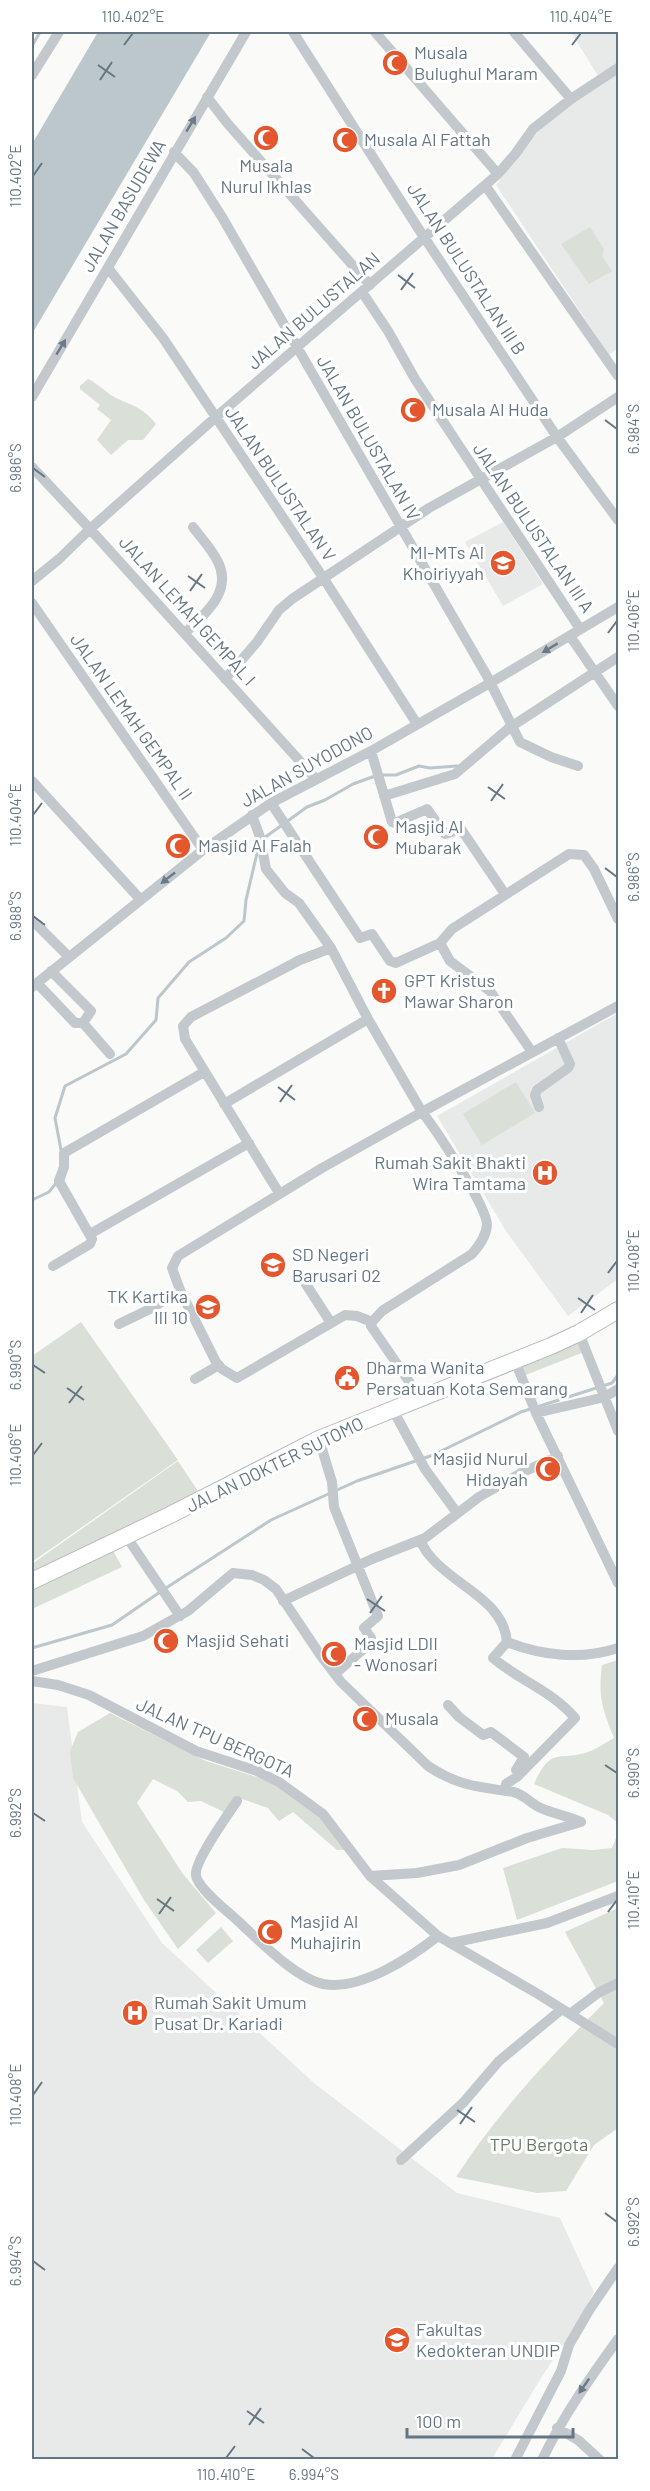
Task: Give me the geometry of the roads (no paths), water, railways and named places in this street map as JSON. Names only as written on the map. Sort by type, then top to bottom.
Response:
[{"type":"highway","name":"JALAN DOKTER SUTOMO","points":[[32,1581],[319,1439],[393,1410],[416,1393],[515,1361],[579,1333],[618,1310]]},
{"type":"street","points":[[32,75],[59,32]]},
{"type":"street","name":"JALAN BASUDEWA","points":[[32,397],[246,32]]},
{"type":"street","name":"JALAN BULUSTALAN III B","points":[[293,32],[424,237],[557,437],[618,520]]},
{"type":"street","points":[[375,32],[498,174]]},
{"type":"street","points":[[514,32],[571,99]]},
{"type":"street","name":"JALAN BULUSTALAN","points":[[32,581],[216,417],[498,174],[532,129],[571,99],[618,68]]},
{"type":"street","name":"JALAN BULUSTALAN III A","points":[[207,97],[366,288],[415,379],[580,629]]},
{"type":"street","name":"JALAN BULUSTALAN IV","points":[[174,152],[194,173],[222,217],[490,683],[514,730]]},
{"type":"street","points":[[485,185],[618,376]]},
{"type":"street","name":"JALAN BULUSTALAN V","points":[[108,268],[163,338],[323,577],[417,724]]},
{"type":"street","points":[[225,679],[257,642],[279,610],[323,577],[400,527],[557,437],[618,397]]},
{"type":"street","name":"JALAN LEMAH GEMPAL I","points":[[32,467],[316,778]]},
{"type":"street","points":[[185,633],[214,605],[221,590],[219,562],[193,527]]},
{"type":"street","name":"JALAN LEMAH GEMPAL II","points":[[32,603],[203,850]]},
{"type":"street","name":"JALAN SUYODONO","points":[[34,985],[140,899],[252,815],[316,778],[371,751],[618,607]]},
{"type":"street","points":[[570,636],[618,706]]},
{"type":"street","points":[[384,796],[447,777],[618,657]]},
{"type":"street","points":[[514,730],[523,744],[578,766]]},
{"type":"street","points":[[371,751],[393,823],[427,809],[445,834],[461,829],[505,894]]},
{"type":"street","points":[[32,782],[140,899]]},
{"type":"street","points":[[271,803],[355,932],[360,938],[372,934],[390,961],[396,963],[440,943],[446,933],[568,854],[584,855],[594,869],[618,919]]},
{"type":"street","points":[[252,815],[261,842],[266,869],[285,893],[299,903],[331,948],[368,1019],[483,1210],[486,1229],[482,1241],[465,1260],[382,1311],[372,1322],[371,1326],[416,1393]]},
{"type":"street","points":[[32,920],[68,956]]},
{"type":"street","points":[[440,943],[450,961],[490,991],[532,1052]]},
{"type":"street","points":[[279,1193],[185,1039],[183,1026],[191,1017],[300,960],[331,948]]},
{"type":"street","points":[[51,971],[91,1011],[83,1023]]},
{"type":"street","points":[[34,985],[75,1023],[83,1023],[110,1054]]},
{"type":"street","points":[[372,1322],[357,1316],[345,1316],[237,1378],[219,1365],[180,1290],[172,1269],[178,1256],[279,1193],[422,1112],[618,1006]]},
{"type":"street","points":[[224,1104],[368,1019]]},
{"type":"street","points":[[539,1107],[535,1095],[537,1090],[570,1064],[558,1038]]},
{"type":"street","points":[[53,1266],[90,1244],[90,1234],[59,1181],[64,1167],[64,1153],[204,1072]]},
{"type":"street","points":[[90,1234],[249,1143]]},
{"type":"street","points":[[302,1278],[331,1323]]},
{"type":"street","points":[[119,1324],[152,1308],[180,1290]]},
{"type":"street","points":[[579,1333],[618,1431]]},
{"type":"street","points":[[515,1361],[534,1408],[618,1583]]},
{"type":"street","points":[[195,1379],[219,1365]]},
{"type":"street","points":[[534,1408],[605,1395],[618,1389]]},
{"type":"street","points":[[393,1410],[425,1469],[457,1513]]},
{"type":"street","points":[[319,1439],[332,1482],[334,1507],[378,1618],[364,1628],[371,1638],[368,1645],[335,1674]]},
{"type":"street","points":[[283,1601],[357,1565],[420,1540],[443,1526],[479,1497],[521,1473],[558,1456]]},
{"type":"street","points":[[126,1536],[178,1613]]},
{"type":"street","points":[[420,1540],[437,1563],[491,1608],[503,1624],[507,1642]]},
{"type":"street","points":[[32,1671],[142,1636],[233,1573],[252,1575],[276,1589],[335,1674],[368,1711],[428,1766],[440,1774],[471,1787],[504,1788],[538,1807],[581,1822],[527,1838],[459,1865],[417,1873],[370,1876]]},
{"type":"street","points":[[507,1642],[532,1652],[578,1656],[597,1655],[618,1648]]},
{"type":"street","points":[[504,1788],[575,1718],[564,1705],[543,1688],[507,1669],[493,1658],[507,1642]]},
{"type":"street","name":"JALAN TPU BERGOTA","points":[[32,1681],[58,1685],[89,1695],[196,1751],[257,1771],[279,1782],[322,1814],[370,1876],[438,1936],[618,2044]]},
{"type":"street","points":[[448,1705],[483,1735],[491,1732],[524,1757],[504,1788]]},
{"type":"street","points":[[237,1801],[218,1829],[197,1868],[196,1876],[202,1887],[223,1907],[282,1960],[302,1974],[322,1984],[345,1984],[381,1972],[438,1936]]},
{"type":"street","points":[[452,1943],[547,1923],[618,1896]]},
{"type":"street","points":[[401,2160],[463,2103],[499,2061],[566,2012],[618,1983]]},
{"type":"street","points":[[515,2460],[561,2371],[569,2345],[618,2268]]},
{"type":"street","points":[[542,2460],[557,2428],[618,2339]]},
{"type":"street","points":[[557,2428],[578,2440],[600,2460]]},
{"type":"waterway","points":[[32,46],[40,32]]},
{"type":"waterway","points":[[382,775],[396,775],[419,766],[430,768],[457,766]]},
{"type":"waterway","points":[[264,838],[307,807],[353,784],[375,776]]},
{"type":"waterway","points":[[61,1150],[55,1118],[65,1086],[126,1054],[156,1020],[158,998],[189,962],[226,938],[244,921],[246,900],[258,849]]},
{"type":"waterway","points":[[32,1200],[49,1192],[57,1182]]},
{"type":"waterway","points":[[166,1588],[271,1520],[357,1481],[433,1455],[521,1412],[612,1383],[618,1375]]},
{"type":"waterway","points":[[32,1648],[112,1625],[160,1592]]},
{"type":"place","name":"Musala Bulughul Maram","points":[[395,63]]},
{"type":"place","name":"Musala Nurul Ikhlas","points":[[266,138]]},
{"type":"place","name":"Musala Al Fattah","points":[[345,140]]},
{"type":"place","name":"Musala Al Huda","points":[[413,410]]},
{"type":"place","name":"MI-MTs Al Khoiriyyah","points":[[503,563]]},
{"type":"place","name":"Masjid Al Mubarak","points":[[376,837]]},
{"type":"place","name":"Masjid Al Falah","points":[[178,846]]},
{"type":"place","name":"GPT Kristus Mawar Sharon","points":[[384,991]]},
{"type":"place","name":"Rumah Sakit Bhakti Wira Tamtama","points":[[545,1173]]},
{"type":"place","name":"SD Negeri Barusari 02","points":[[273,1265]]},
{"type":"place","name":"TK Kartika III 10","points":[[208,1307]]},
{"type":"place","name":"Dharma Wanita Persatuan Kota Semarang","points":[[347,1378]]},
{"type":"place","name":"Masjid Nurul Hidayah","points":[[548,1469]]},
{"type":"place","name":"Masjid Sehati","points":[[166,1641]]},
{"type":"place","name":"Masjid LDII - Wonosari","points":[[334,1654]]},
{"type":"place","name":"Musala","points":[[365,1719]]},
{"type":"place","name":"Masjid Al Muhajirin","points":[[270,1932]]},
{"type":"place","name":"Rumah Sakit Umum Pusat Dr. Kariadi","points":[[135,2013]]},
{"type":"place","name":"Fakultas Kedokteran UNDIP","points":[[397,2340]]},
{"type":"park label","name":"TPU Bergota","points":[[539,2145]]}]
